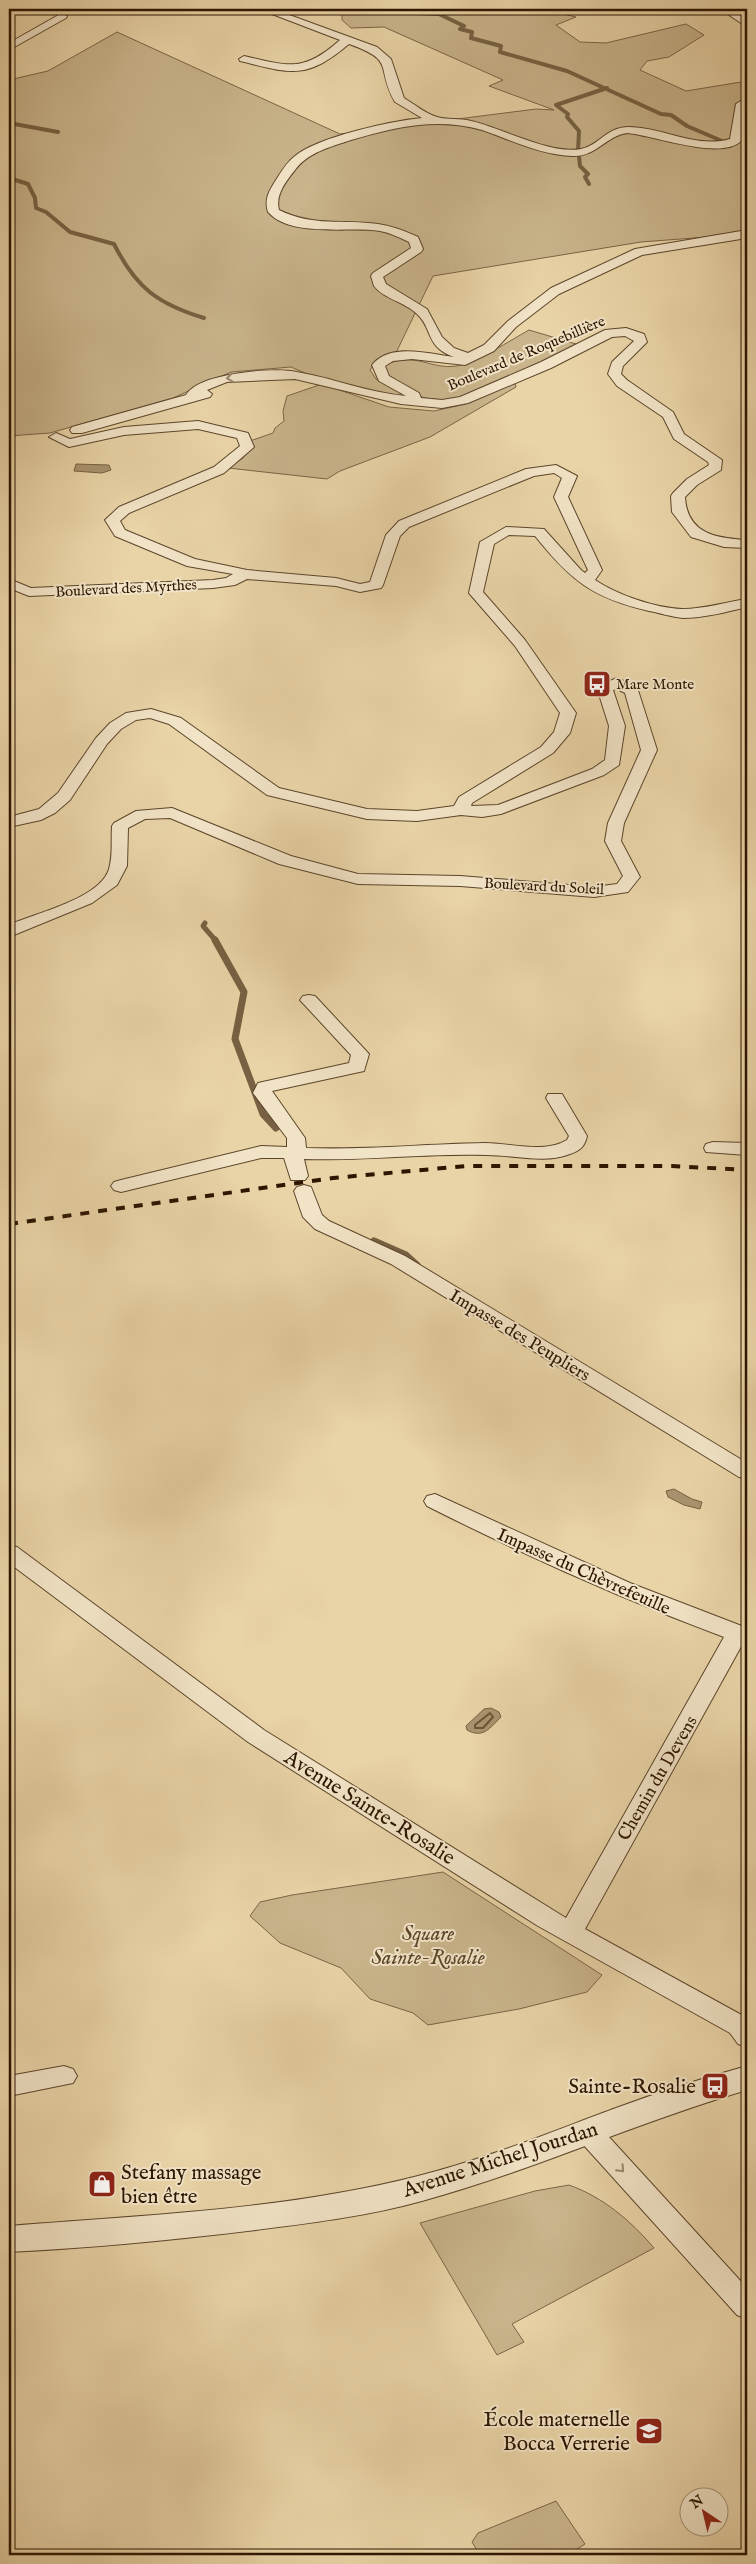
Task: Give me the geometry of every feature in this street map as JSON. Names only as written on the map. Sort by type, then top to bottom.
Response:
[{"type":"street","points":[[264,9],[373,49],[386,59],[399,100],[434,120]]},
{"type":"street","points":[[725,9],[747,24]]},
{"type":"street","points":[[9,47],[62,16]]},
{"type":"street","points":[[244,59],[285,67],[302,68],[322,62],[347,40]]},
{"type":"street","points":[[468,358],[449,350],[437,339],[424,312],[380,286],[377,276],[417,249],[414,240],[389,228],[313,226],[289,222],[274,212],[272,200],[280,183],[298,160],[315,150],[398,125],[434,120],[480,125],[552,151],[573,153],[592,150],[610,133],[626,130],[700,143],[727,145],[735,141],[740,104],[747,100]]},
{"type":"street","points":[[414,401],[414,396],[384,378],[378,365],[390,357],[412,355],[460,362],[489,348],[512,324],[555,291],[639,252],[747,234]]},
{"type":"street","name":"Boulevard de Roquebillière","points":[[244,574],[234,570],[192,563],[120,533],[112,520],[124,510],[219,470],[247,447],[243,436],[228,430],[198,426],[124,432],[69,443],[56,437],[192,396],[236,389],[265,381],[273,376],[295,375],[380,396],[442,404],[462,400],[546,365],[609,334],[626,332],[640,337],[641,342],[617,365],[614,374],[622,383],[668,415],[679,436],[715,460],[716,467],[692,482],[678,496],[679,512],[696,534],[724,543],[747,544]]},
{"type":"street","points":[[244,574],[340,579],[360,588],[376,585],[393,535],[404,524],[440,510],[472,494],[532,472],[556,469],[570,476],[561,497],[595,570],[586,582]]},
{"type":"street","points":[[506,473],[532,472]]},
{"type":"street","points":[[9,822],[48,812],[61,800],[112,728],[127,717],[145,714],[161,714],[175,720],[273,792],[367,814],[417,816],[462,810],[465,800],[547,750],[562,733],[568,713],[520,643],[476,593],[487,542],[506,531],[539,532],[566,566],[604,594],[645,606],[686,613],[747,603]]},
{"type":"street","points":[[360,588],[363,573]]},
{"type":"street","name":"Boulevard des Myrthes","points":[[9,583],[29,592],[63,592],[212,584],[230,582],[244,574]]},
{"type":"street","name":"Boulevard du Soleil","points":[[9,932],[23,924],[80,903],[103,891],[117,872],[120,826],[142,814],[172,813],[285,860],[358,879],[460,881],[594,892],[622,888],[632,877],[613,841],[616,824],[648,750],[632,690],[623,684],[615,683],[605,688],[617,726],[613,762],[598,772],[501,809],[482,812],[462,810]]},
{"type":"street","name":"Impasse des Peupliers","points":[[308,1000],[360,1054],[358,1067],[265,1088],[262,1093],[296,1138],[297,1146],[293,1154],[313,1217],[322,1225],[398,1260],[747,1472]]},
{"type":"street","points":[[121,1186],[261,1152],[293,1154],[488,1149],[520,1153],[564,1150],[576,1143],[578,1136],[555,1098]]},
{"type":"street","points":[[714,1148],[747,1149]]},
{"type":"street","name":"Impasse du Chèvrefeuille","points":[[435,1501],[576,1570],[649,1602],[742,1635]]},
{"type":"street","name":"Avenue Sainte-Rosalie","points":[[9,1552],[256,1736],[571,1932],[739,2026],[747,2037]]},
{"type":"street","name":"Chemin du Devens","points":[[571,1932],[742,1635]]},
{"type":"street","points":[[9,2086],[64,2076]]},
{"type":"street","name":"Avenue Michel Jourdan","points":[[9,2239],[168,2227],[305,2212],[428,2186],[589,2133],[654,2106],[747,2078]]},
{"type":"street","points":[[589,2133],[747,2307]]},
{"type":"green space","points":[[329,9],[492,9],[509,15],[518,9],[534,13],[546,10],[576,17],[556,25],[580,42],[606,43],[686,24],[704,35],[669,57],[647,61],[640,70],[686,91],[747,81],[747,234],[641,242],[433,276],[393,359],[376,361],[370,370],[376,379],[401,393],[399,396],[314,377],[291,367],[231,372],[173,398],[50,433],[9,436],[9,80],[48,71],[117,32],[340,134],[536,109],[554,110],[489,86],[503,80],[384,27],[351,28],[342,20],[342,13]]},
{"type":"green space","points":[[529,330],[576,344],[532,367],[452,401],[424,398],[401,385],[384,371],[385,365],[406,360],[447,367],[457,366],[473,361],[493,351]]},
{"type":"green space","points":[[515,383],[516,387],[430,437],[340,471],[327,479],[228,468],[243,458],[250,449],[250,441],[273,433],[275,428],[284,421],[283,411],[287,396],[322,384],[389,407],[434,411],[466,404]]},
{"type":"green space","name":"Square Sainte-Rosalie","points":[[443,1872],[602,1975],[587,1992],[519,2009],[428,2025],[413,2013],[370,1999],[341,1968],[280,1943],[250,1916],[260,1902],[292,1895]]},
{"type":"green space","points":[[569,2185],[593,2196],[616,2211],[636,2228],[654,2248],[512,2324],[524,2342],[497,2355],[420,2223],[535,2191]]},
{"type":"green space","points":[[556,2501],[585,2544],[568,2555],[480,2555],[472,2542],[478,2533]]},
{"type":"water","points":[[76,464],[109,465],[111,470],[102,473],[74,471]]},
{"type":"water","points":[[674,1489],[702,1502],[700,1509],[684,1505],[668,1497],[666,1491]]},
{"type":"water","points":[[491,1708],[499,1712],[501,1717],[490,1728],[482,1733],[467,1730],[466,1726],[484,1709]]},
{"type":"waterway","points":[[61,9],[98,11]]},
{"type":"waterway","points":[[406,9],[415,13],[439,14],[464,26],[460,29],[472,32],[471,38],[501,46],[500,52],[567,71],[605,89]]},
{"type":"waterway","points":[[578,151],[579,131],[567,117],[568,114],[556,105],[605,89]]},
{"type":"waterway","points":[[605,89],[661,114],[671,115],[687,126],[722,141]]},
{"type":"waterway","points":[[9,123],[58,132]]},
{"type":"waterway","points":[[579,156],[580,166],[588,174],[585,177],[589,184]]},
{"type":"waterway","points":[[9,178],[28,184],[35,198],[36,208],[46,212],[70,232],[114,244],[122,259],[140,283],[161,300],[188,313],[204,318]]},
{"type":"waterway","points":[[205,923],[203,926],[216,941]]},
{"type":"waterway","points":[[215,940],[244,992],[235,1039],[263,1114],[276,1128]]},
{"type":"waterway","points":[[374,1241],[406,1255],[417,1265]]},
{"type":"railway","points":[[9,1224],[333,1178],[466,1166],[672,1166],[747,1170]]},
{"type":"place","name":"Mare Monte","points":[[597,684]]},
{"type":"place","name":"Sainte-Rosalie","points":[[715,2086]]},
{"type":"place","name":"Stefany massage bien être","points":[[102,2184]]},
{"type":"place","name":"École maternelle Bocca Verrerie","points":[[649,2431]]}]
